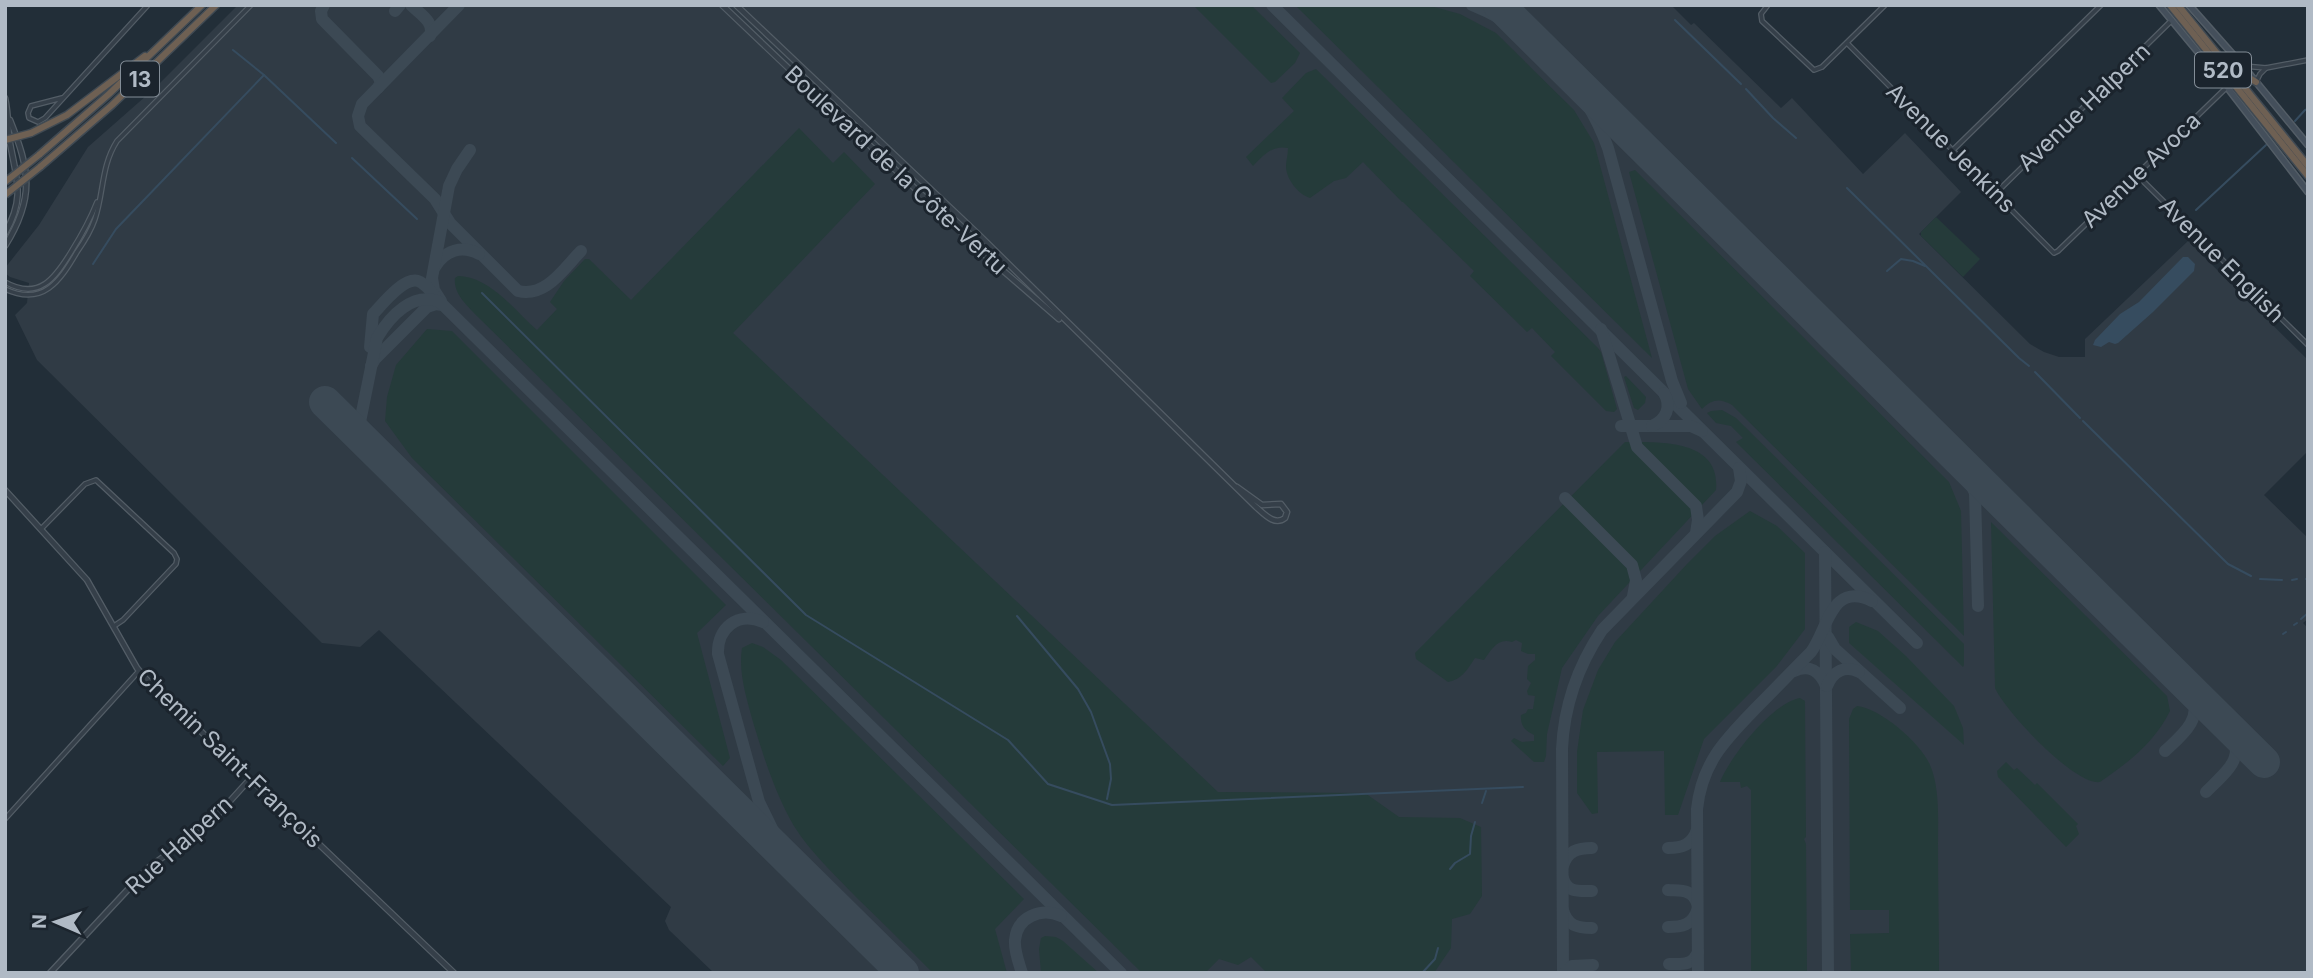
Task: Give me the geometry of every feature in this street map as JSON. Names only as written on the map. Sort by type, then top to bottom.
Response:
[{"type":"highway","name":"13","points":[[5,183],[168,39],[202,5]]},
{"type":"highway","name":"13","points":[[5,195],[112,105],[216,5]]},
{"type":"highway","name":"520","points":[[2170,5],[2308,176]]},
{"type":"highway","name":"520","points":[[2178,5],[2308,166]]},
{"type":"highway","points":[[5,140],[31,133],[66,115],[168,39]]},
{"type":"highway","points":[[2209,42],[2243,74],[2256,82]]},
{"type":"main road","points":[[2159,5],[2308,192]]},
{"type":"main road","points":[[2189,5],[2308,145]]},
{"type":"street","points":[[62,98],[31,106],[29,118],[36,122],[43,120],[148,5]]},
{"type":"street","points":[[5,289],[19,294],[35,294],[51,288],[60,279],[91,229],[105,166],[119,138],[251,5]]},
{"type":"street","name":"Boulevard de la Côte-Vertu","points":[[722,5],[985,255],[1074,330]]},
{"type":"street","name":"Boulevard de la Côte-Vertu","points":[[736,5],[978,234],[1256,507],[1275,521],[1283,520],[1287,516],[1286,509],[1281,504],[1262,505],[1237,487]]},
{"type":"street","points":[[1768,5],[1761,14],[1762,21],[1813,70],[1820,69],[1885,5]]},
{"type":"street","points":[[1953,150],[2101,5]]},
{"type":"street","name":"Avenue Halpern","points":[[1996,193],[2172,20]]},
{"type":"street","name":"Avenue Jenkins","points":[[1847,43],[2054,253]]},
{"type":"street","points":[[2243,66],[2266,68],[2308,60]]},
{"type":"street","points":[[2256,82],[2266,68]]},
{"type":"street","name":"Avenue Avoca","points":[[2054,253],[2227,87]]},
{"type":"street","points":[[5,98],[19,192],[15,212],[5,233]]},
{"type":"street","points":[[5,246],[21,217],[27,190],[19,145],[8,116]]},
{"type":"street","name":"Avenue English","points":[[2136,174],[2308,345]]},
{"type":"street","points":[[5,282],[16,288],[32,289],[53,279],[83,233],[100,193]]},
{"type":"street","points":[[41,529],[85,484],[96,480],[174,553],[176,564],[123,620],[114,626]]},
{"type":"street","name":"Chemin Saint-François","points":[[5,490],[87,580],[139,671],[454,973]]},
{"type":"street","points":[[5,819],[139,671]]},
{"type":"street","name":"Rue Halpern","points":[[50,973],[148,868],[211,822],[250,779]]},
{"type":"shaded area","points":[[238,5],[1671,5],[1691,25],[1694,23],[1781,108],[1792,98],[1863,174],[1905,133],[1961,192],[1919,234],[2030,344],[2044,352],[2059,357],[2085,357],[2085,339],[2188,241],[2308,360],[2308,451],[2264,495],[2308,538],[2308,619],[2303,623],[2308,628],[2308,973],[714,973],[669,930],[665,921],[671,907],[379,630],[360,647],[322,643],[37,360],[15,315],[27,303],[29,283],[10,277],[5,273],[5,268],[39,225],[88,147],[155,88]]},
{"type":"green space","points":[[1193,5],[1251,5],[1300,53],[1295,63],[1271,83]]},
{"type":"green space","points":[[1295,5],[1427,5],[1460,14],[1496,33],[1574,110],[1594,143],[1652,358]]},
{"type":"green space","points":[[1316,69],[1598,348],[1617,409],[1614,412],[1606,411],[1551,356],[1555,352],[1532,328],[1527,332],[1470,276],[1474,271],[1363,162],[1346,178],[1334,181],[1310,198],[1297,190],[1290,181],[1286,166],[1288,148],[1273,149],[1253,166],[1246,157],[1294,111],[1282,98],[1306,73]]},
{"type":"green space","points":[[799,128],[833,163],[844,152],[875,184],[733,333],[1218,792],[1365,793],[1399,817],[1460,818],[1481,827],[1482,896],[1470,914],[1452,919],[1451,948],[1434,973],[1267,973],[1251,957],[1238,965],[1219,959],[1205,973],[1142,973],[478,317],[456,289],[455,278],[458,276],[481,282],[502,296],[537,330],[557,309],[550,302],[564,281],[585,259],[589,259],[631,300]]},
{"type":"green space","points":[[1635,170],[1949,482],[1961,511],[1964,636],[1732,405],[1716,401],[1702,409],[1688,389],[1629,172]]},
{"type":"green space","points":[[1936,217],[1980,259],[1963,277],[1921,236],[1921,232]]},
{"type":"green space","points":[[427,329],[452,331],[726,605],[697,633],[730,758],[723,766],[412,458],[385,421],[387,397],[396,365]]},
{"type":"green space","points":[[1624,377],[1646,397],[1645,403],[1638,410],[1634,408]]},
{"type":"green space","points":[[1722,410],[1736,418],[1964,644],[1963,667],[1736,442],[1743,438],[1731,426],[1716,423],[1707,413]]},
{"type":"green space","points":[[1625,442],[1670,444],[1699,452],[1709,461],[1715,473],[1716,490],[1598,616],[1562,668],[1547,734],[1546,756],[1544,762],[1534,762],[1511,741],[1514,738],[1522,742],[1534,741],[1534,735],[1528,732],[1521,722],[1521,715],[1528,709],[1533,709],[1535,696],[1528,695],[1531,683],[1527,679],[1528,666],[1535,660],[1535,654],[1521,651],[1522,643],[1516,640],[1503,641],[1495,645],[1484,660],[1475,658],[1467,670],[1448,682],[1416,659],[1415,653]]},
{"type":"green space","points":[[1750,511],[1777,526],[1805,553],[1805,629],[1776,667],[1704,739],[1678,815],[1665,815],[1664,751],[1597,752],[1598,813],[1592,814],[1577,793],[1577,752],[1583,710],[1598,670],[1615,642],[1687,564],[1715,536]]},
{"type":"green space","points":[[1991,522],[2167,696],[2170,711],[2156,733],[2131,759],[2100,782],[2089,780],[2058,760],[2012,713],[1995,688]]},
{"type":"green space","points":[[1856,622],[1878,631],[1954,706],[1963,728],[1964,745],[1849,643],[1849,627]]},
{"type":"green space","points":[[752,643],[763,647],[781,660],[1024,899],[995,929],[1007,973],[933,973],[808,845],[781,801],[753,722],[741,667],[742,648]]},
{"type":"green space","points":[[1800,698],[1805,701],[1807,973],[1751,973],[1751,790],[1747,786],[1741,788],[1740,782],[1720,782],[1753,732],[1777,710]]},
{"type":"green space","points":[[1857,706],[1877,713],[1899,728],[1925,756],[1933,774],[1938,814],[1939,973],[1851,973],[1850,934],[1889,933],[1889,910],[1850,910],[1849,719]]},
{"type":"green space","points":[[2006,762],[2014,770],[2017,768],[2035,785],[2037,783],[2078,824],[2076,826],[2079,834],[2066,847],[1998,777],[1997,771]]},
{"type":"green space","points":[[1045,936],[1063,941],[1099,973],[1041,973],[1039,949],[1041,938]]},
{"type":"water","points":[[2183,257],[2188,257],[2195,264],[2194,271],[2153,312],[2118,343],[2109,342],[2101,347],[2093,345],[2120,314],[2139,302]]},
{"type":"waterway","points":[[1675,20],[1741,84]]},
{"type":"waterway","points":[[233,50],[264,75],[336,143]]},
{"type":"waterway","points":[[93,264],[116,229],[264,75]]},
{"type":"waterway","points":[[1746,89],[1796,138]]},
{"type":"waterway","points":[[2295,121],[2308,109]]},
{"type":"waterway","points":[[2196,210],[2266,145]]},
{"type":"waterway","points":[[352,158],[417,219]]},
{"type":"waterway","points":[[1847,188],[2029,366]]},
{"type":"waterway","points":[[1887,271],[1901,259],[1925,266]]},
{"type":"waterway","points":[[482,293],[806,615],[1008,740],[1048,784],[1112,805],[1523,787]]},
{"type":"waterway","points":[[2035,372],[2080,418]]},
{"type":"waterway","points":[[2083,421],[2228,564],[2251,576]]},
{"type":"waterway","points":[[2260,579],[2282,580]]},
{"type":"waterway","points":[[2292,580],[2297,579]]},
{"type":"waterway","points":[[2301,619],[2308,613]]},
{"type":"waterway","points":[[1017,616],[1078,689],[1091,712],[1110,764],[1111,779],[1107,799]]},
{"type":"waterway","points":[[1482,803],[1486,791]]},
{"type":"waterway","points":[[1450,869],[1470,854],[1475,822]]},
{"type":"waterway","points":[[1422,973],[1435,959],[1438,948]]},
{"type":"taxiway","points":[[324,5],[321,11],[322,19],[378,76],[381,82],[378,88]]},
{"type":"taxiway","points":[[395,11],[400,5]]},
{"type":"taxiway","points":[[411,5],[429,22],[430,36]]},
{"type":"taxiway","points":[[459,5],[362,104],[358,116],[360,126],[435,199],[450,223],[518,291],[528,292],[546,286],[581,251]]},
{"type":"taxiway","points":[[1272,5],[1917,643]]},
{"type":"taxiway","points":[[1472,5],[1517,29],[1537,44],[1555,62],[1586,102],[1608,148],[1672,381],[1681,403]]},
{"type":"taxiway","points":[[441,301],[434,290],[432,278],[449,186],[470,150]]},
{"type":"taxiway","points":[[435,267],[454,251],[466,250],[479,254]]},
{"type":"taxiway","points":[[370,347],[373,314],[400,287],[418,281],[435,296]]},
{"type":"taxiway","points":[[369,445],[363,436],[360,422],[377,338],[403,308],[421,300],[440,302],[1121,973]]},
{"type":"taxiway","points":[[371,366],[427,307],[442,305]]},
{"type":"taxiway","points":[[1601,329],[1637,447],[1696,506],[1696,533]]},
{"type":"taxiway","points":[[1652,426],[1666,413],[1664,393]]},
{"type":"taxiway","points":[[1621,426],[1691,426],[1702,431]]},
{"type":"taxiway","points":[[1961,463],[1975,493],[1978,606]]},
{"type":"taxiway","points":[[1563,973],[1562,749],[1574,686],[1602,630],[1737,492],[1741,481],[1739,468]]},
{"type":"taxiway","points":[[1565,498],[1632,565],[1636,580],[1633,596]]},
{"type":"taxiway","points":[[1825,552],[1828,973]]},
{"type":"taxiway","points":[[1698,973],[1697,809],[1710,765],[1735,730],[1811,652],[1839,602],[1848,597],[1872,601]]},
{"type":"taxiway","points":[[763,622],[745,619],[731,624],[721,636],[718,654],[759,802],[779,843],[802,873]]},
{"type":"taxiway","points":[[1828,637],[1835,649],[1900,708]]},
{"type":"taxiway","points":[[1794,671],[1804,668],[1813,670],[1821,676],[1826,686]]},
{"type":"taxiway","points":[[1827,686],[1833,676],[1844,669],[1859,672]]},
{"type":"taxiway","points":[[2165,751],[2189,726],[2195,711],[2191,694],[2177,676]]},
{"type":"taxiway","points":[[2196,695],[2227,728],[2236,746],[2235,757],[2229,768],[2206,792]]},
{"type":"taxiway","points":[[1668,848],[1686,845],[1697,830]]},
{"type":"taxiway","points":[[1563,866],[1574,851],[1592,848]]},
{"type":"taxiway","points":[[1563,878],[1571,889],[1592,891]]},
{"type":"taxiway","points":[[1668,890],[1689,893],[1697,903]]},
{"type":"taxiway","points":[[1563,910],[1567,920],[1574,925],[1592,928]]},
{"type":"taxiway","points":[[1668,927],[1686,924],[1697,911]]},
{"type":"taxiway","points":[[1022,973],[1015,944],[1020,925],[1038,914],[1061,916]]},
{"type":"taxiway","points":[[1669,964],[1690,962],[1698,952]]},
{"type":"taxiway","points":[[1565,973],[1572,966],[1593,965]]},
{"type":"runway","points":[[1499,5],[2264,762]]},
{"type":"runway","points":[[325,402],[903,973]]}]
